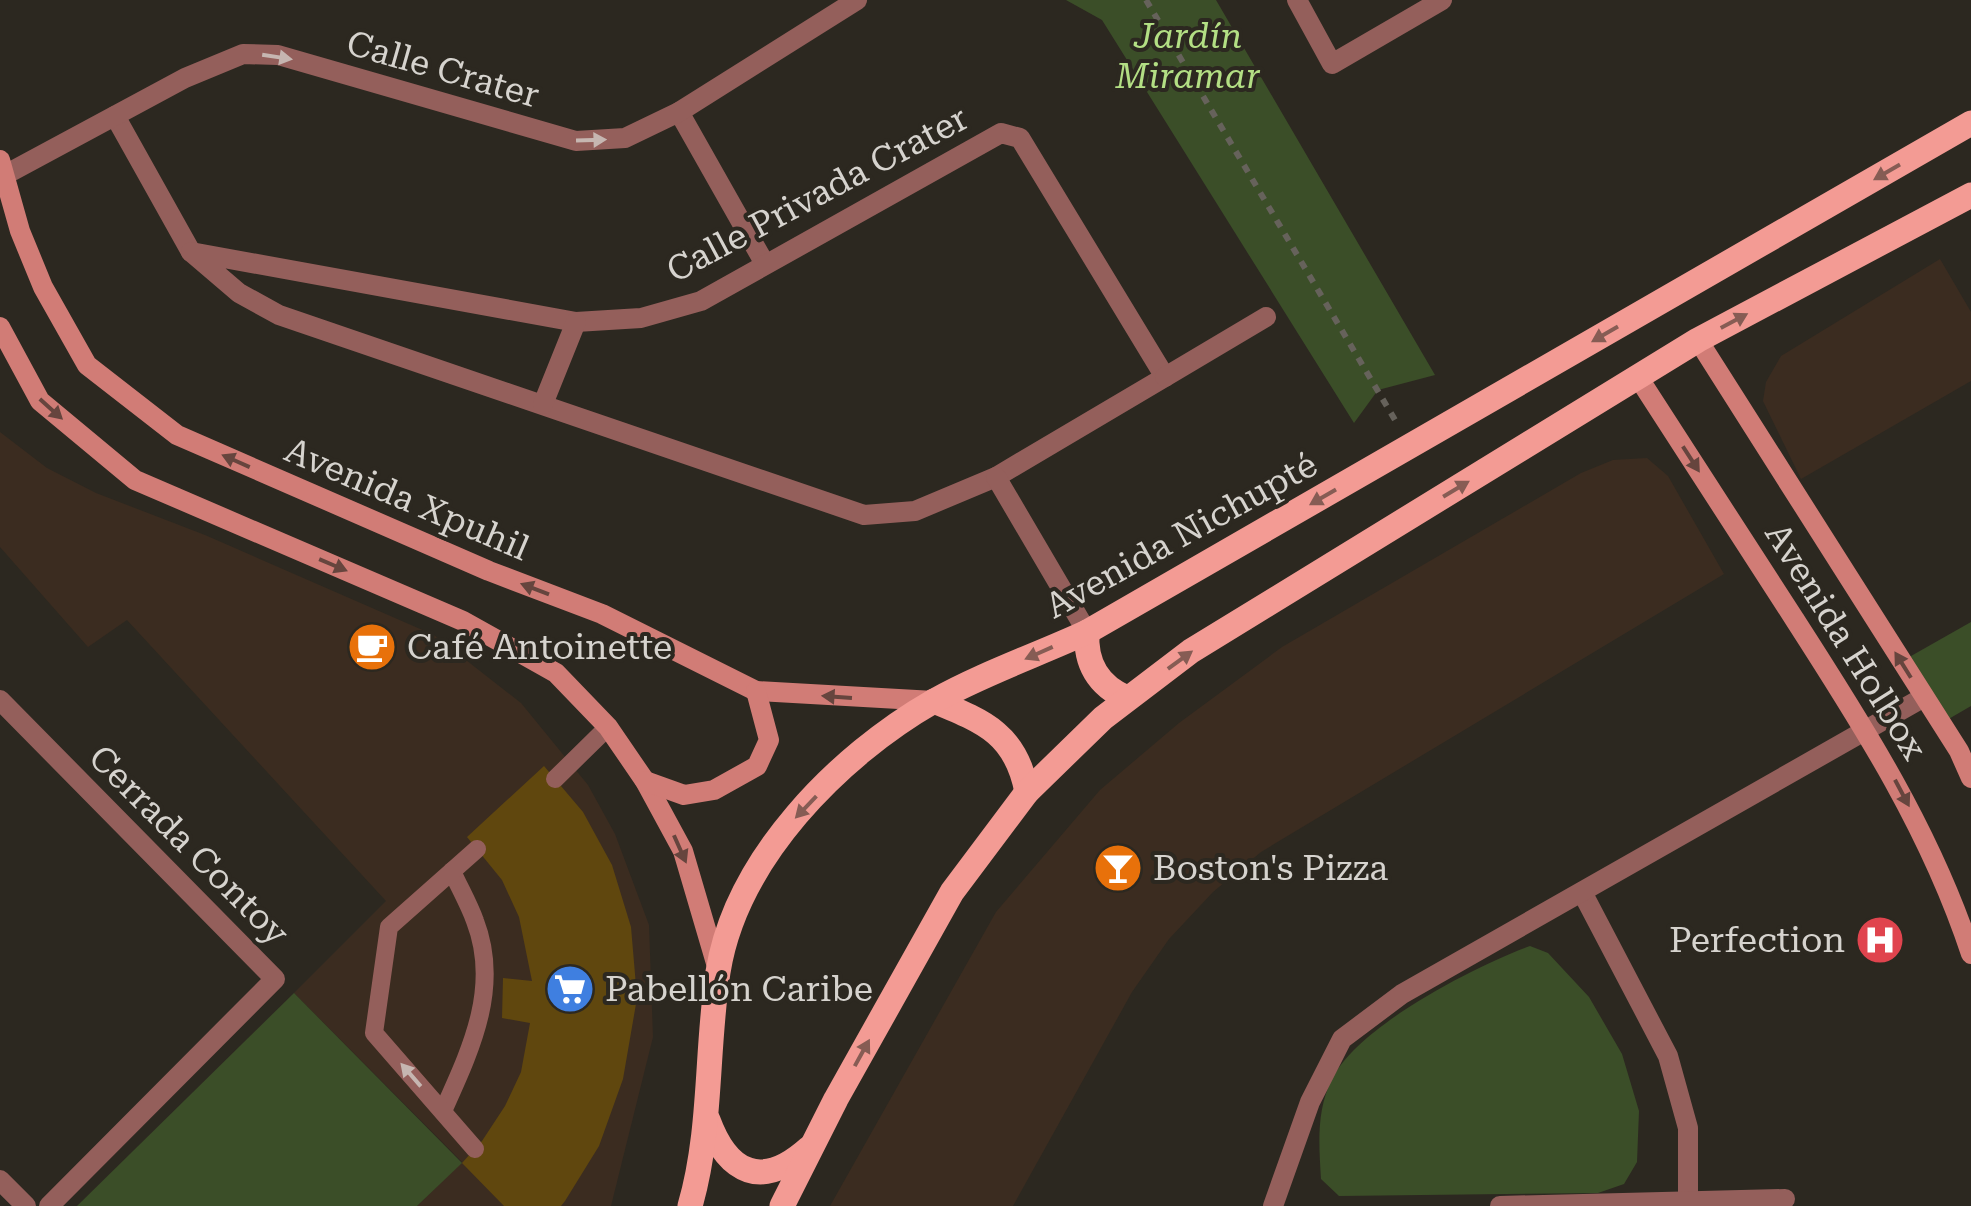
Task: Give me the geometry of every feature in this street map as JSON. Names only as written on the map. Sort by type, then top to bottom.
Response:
[{"type":"main road","name":"Avenida Nichupté","points":[[690,1206],[700,1172],[718,970],[742,892],[773,844],[863,750],[934,701],[1086,632],[1971,123]]},
{"type":"main road","points":[[782,1206],[952,892],[1027,792],[1127,698],[1191,651],[1698,340],[1971,195]]},
{"type":"main road","points":[[1086,632],[1086,647],[1096,676],[1116,694],[1127,698]]},
{"type":"main road","points":[[934,701],[985,723],[1002,736],[1023,772],[1027,792]]},
{"type":"main road","points":[[706,1115],[727,1158],[750,1170],[782,1166],[816,1139]]},
{"type":"street","name":"Calle Crater","points":[[2,168],[185,78],[243,54],[278,55],[576,141],[625,138],[679,112],[857,0]]},
{"type":"street","points":[[1297,0],[1332,64],[1442,0]]},
{"type":"street","points":[[679,112],[766,264]]},
{"type":"street","points":[[114,116],[192,252],[239,293],[279,316],[864,515],[915,511],[996,476],[1266,317]]},
{"type":"street","name":"Calle Privada Crater","points":[[192,252],[576,322],[641,318],[701,301],[1001,133],[1020,138],[1165,377]]},
{"type":"street","name":"Avenida Xpuhil","points":[[2,168],[20,231],[43,286],[88,365],[177,435],[489,571],[602,614],[756,691],[934,701]]},
{"type":"street","points":[[543,404],[576,322]]},
{"type":"street","points":[[0,327],[40,401],[136,480],[463,621],[556,673],[608,728],[646,781],[683,851],[718,970]]},
{"type":"street","name":"Avenida Holbox","points":[[1698,340],[1958,751],[1971,778]]},
{"type":"street","name":"Avenida Holbox","points":[[1638,377],[1866,730],[1906,799],[1956,909],[1971,954]]},
{"type":"street","points":[[996,476],[1086,632]]},
{"type":"street","points":[[646,781],[684,796],[714,790],[758,766],[769,740],[756,691]]},
{"type":"street","points":[[1273,1206],[1310,1102],[1342,1040],[1402,994],[1924,697]]},
{"type":"street","name":"Cerrada Contoy","points":[[0,700],[275,980],[49,1206]]},
{"type":"street","points":[[1582,892],[1668,1056],[1688,1128],[1688,1201]]},
{"type":"street","points":[[0,1180],[26,1206]]},
{"type":"street","points":[[1500,1206],[1786,1199]]},
{"type":"lane","points":[[554,779],[608,728]]},
{"type":"lane","points":[[475,1149],[374,1033],[389,927],[477,850]]},
{"type":"lane","points":[[442,1111],[475,1038],[484,978],[476,924],[452,870]]},
{"type":"path","points":[[1146,0],[1411,447]]},
{"type":"shaded area","points":[[1940,259],[1971,312],[1971,381],[1801,479],[1763,401],[1766,382],[1781,356]]},
{"type":"shaded area","points":[[0,432],[47,468],[96,493],[205,535],[434,635],[521,703],[588,785],[615,834],[649,925],[653,1037],[611,1206],[417,1206],[462,1162],[294,993],[386,901],[127,620],[88,647],[0,547]]},
{"type":"shaded area","points":[[1647,458],[1668,476],[1724,574],[1261,852],[1213,892],[1169,939],[1132,992],[1013,1206],[830,1206],[996,912],[1100,790],[1179,723],[1282,647],[1581,473],[1613,460]]},
{"type":"green space","name":"Jardín Miramar","points":[[1066,0],[1216,0],[1435,375],[1378,390],[1354,423],[1102,20]]},
{"type":"green space","points":[[1971,622],[1971,706],[1940,724],[1904,660]]},
{"type":"green space","points":[[1530,946],[1548,953],[1589,997],[1622,1054],[1639,1111],[1637,1162],[1624,1184],[1598,1193],[1339,1196],[1321,1179],[1320,1128],[1327,1091],[1346,1059],[1366,1039],[1420,1000]]},
{"type":"green space","points":[[294,993],[462,1163],[417,1206],[77,1206]]},
{"type":"building","name":"Pabellón Caribe","points":[[544,766],[583,812],[612,865],[631,927],[637,998],[623,1079],[599,1146],[565,1201],[561,1206],[504,1206],[462,1163],[505,1106],[521,1072],[530,1023],[502,1018],[503,978],[532,981],[519,917],[502,880],[467,837]]},
{"type":"place","name":"Café Antoinette","points":[[372,647]]},
{"type":"place","name":"Boston's Pizza","points":[[1118,868]]},
{"type":"place","name":"Perfection","points":[[1880,940]]},
{"type":"place","name":"Pabellón Caribe","points":[[570,989]]}]
